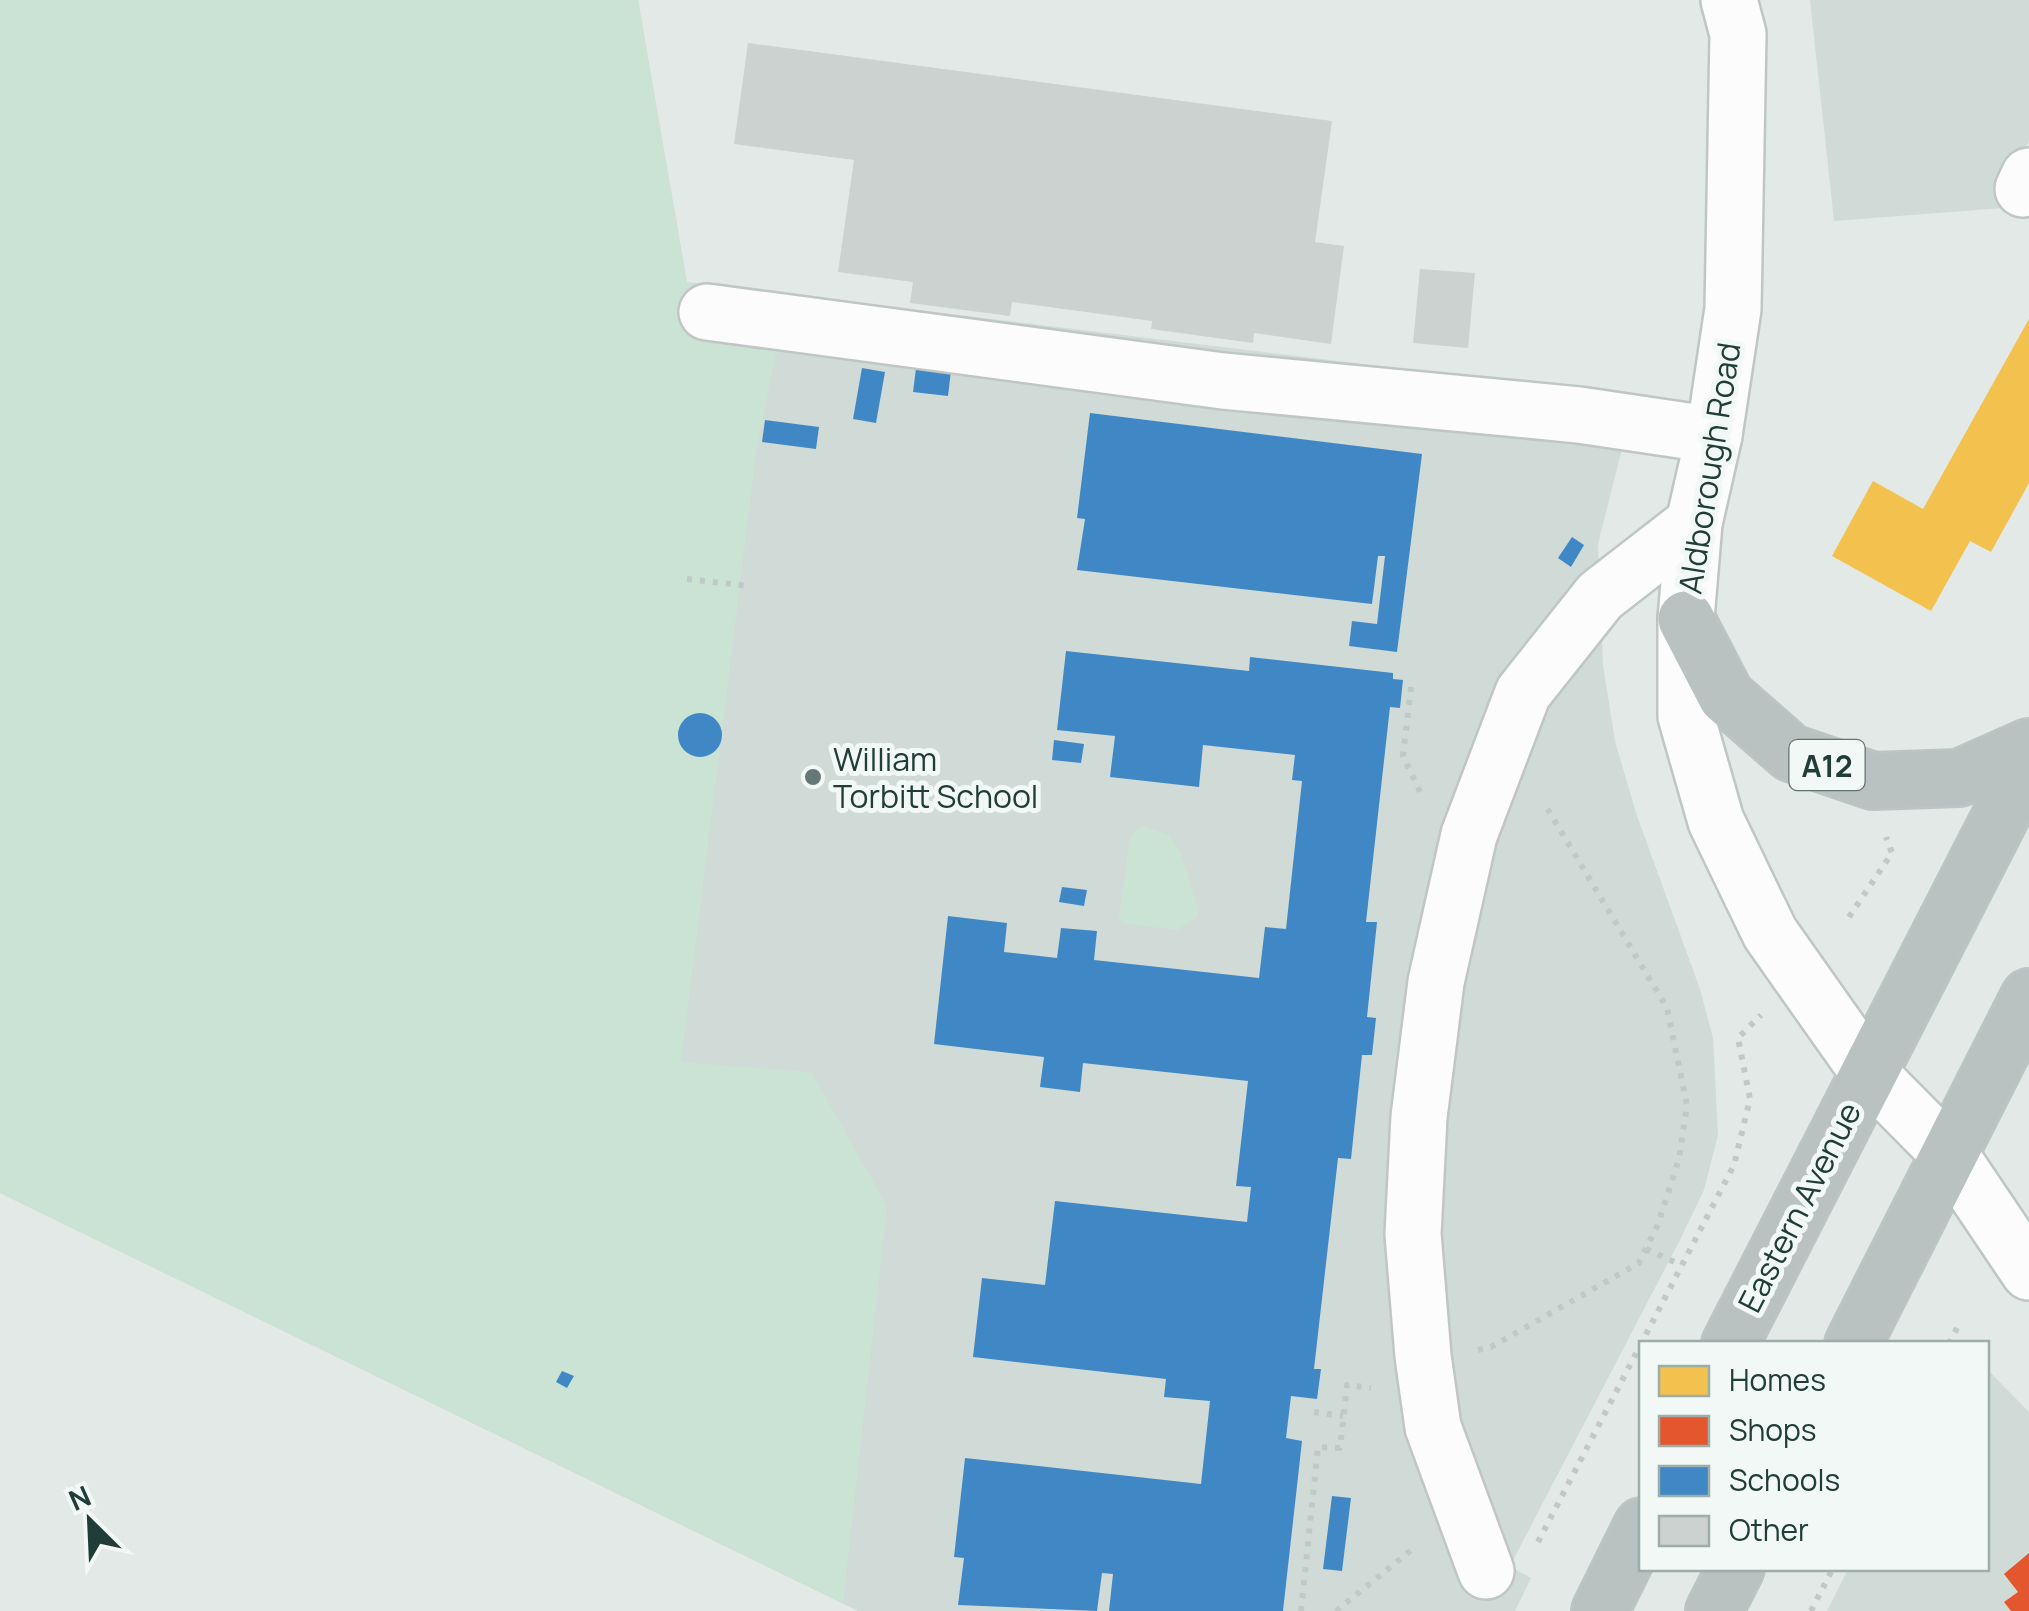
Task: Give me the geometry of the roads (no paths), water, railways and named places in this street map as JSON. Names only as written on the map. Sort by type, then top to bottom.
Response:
[{"type":"highway","name":"A12","points":[[1686,619],[1726,696],[1791,753],[1873,781],[1960,778],[2029,747]]},
{"type":"highway","name":"Eastern Avenue","points":[[1732,1341],[2029,761]]},
{"type":"highway","points":[[1855,1341],[2029,998]]},
{"type":"highway","points":[[1600,1611],[1639,1532]]},
{"type":"highway","points":[[1714,1611],[1734,1571]]},
{"type":"street","name":"Aldborough Road","points":[[1729,0],[1738,34],[1733,308],[1714,435],[1694,523],[1686,619],[1686,716],[1716,821],[1770,933],[1868,1072],[1951,1156],[2029,1272]]},
{"type":"street","points":[[707,312],[1223,381],[1579,415],[1714,435]]},
{"type":"street","points":[[1507,1566],[1434,1427],[1425,1371],[1413,1234],[1419,1117],[1436,982],[1474,822],[1523,693],[1600,596],[1694,523]]},
{"type":"place","name":"William Torbitt School","points":[[813,777]]}]
